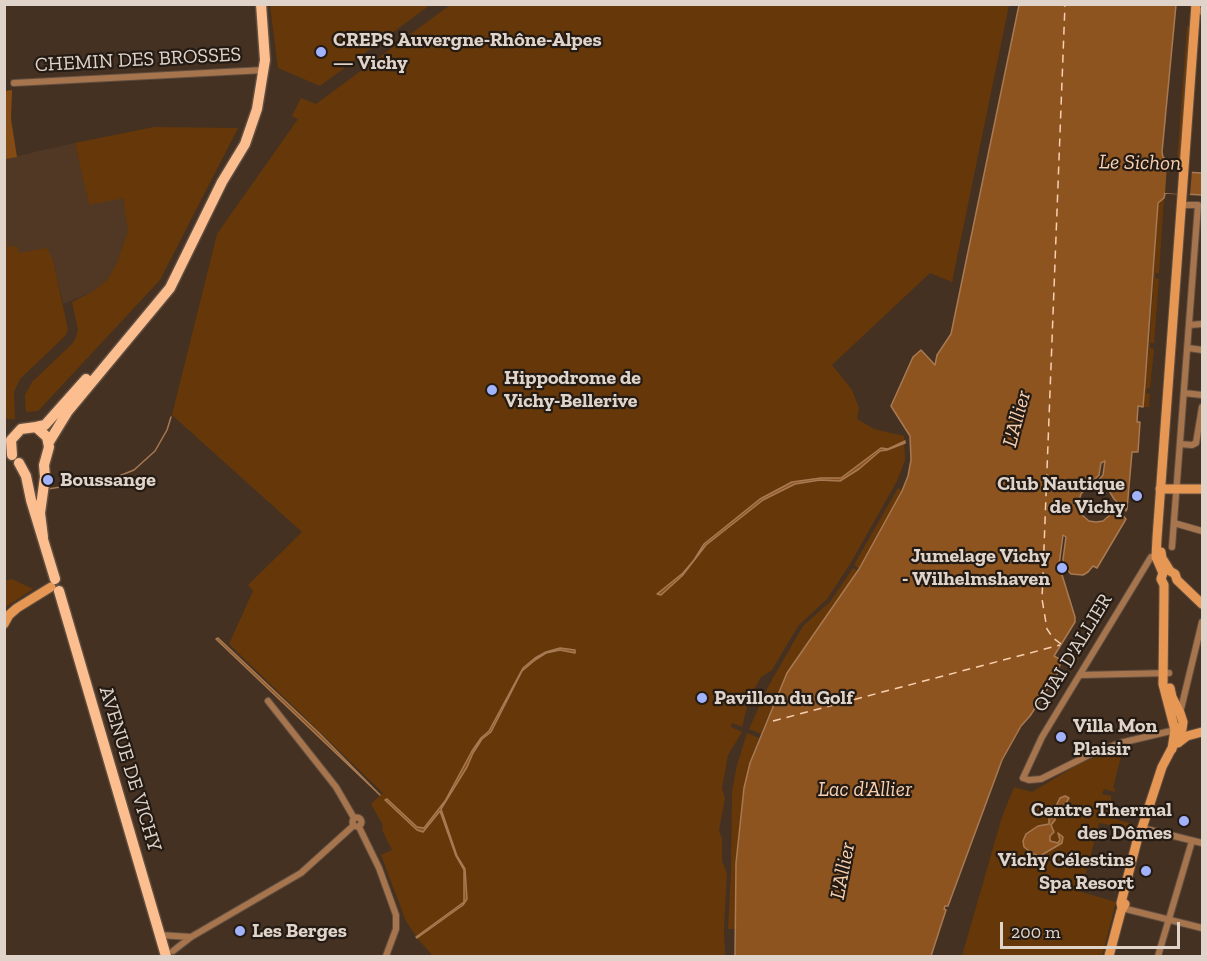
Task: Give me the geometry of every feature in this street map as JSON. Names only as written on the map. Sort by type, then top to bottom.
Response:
[{"type":"main road","points":[[254,4],[261,70],[250,113],[239,141],[164,285],[102,361],[45,425],[36,428],[26,427],[9,435],[12,455],[34,465],[46,457],[49,442],[68,411],[170,288],[217,192],[245,144],[257,109],[265,47],[261,4]]},
{"type":"main road","points":[[1182,731],[1166,699],[1169,594],[1170,584],[1175,574],[1167,572],[1156,558],[1161,549],[1163,489],[1200,8]]},
{"type":"main road","points":[[36,428],[44,433],[49,442]]},
{"type":"main road","name":"AVENUE DE VICHY","points":[[12,455],[26,476],[55,586],[159,935],[169,954]]},
{"type":"main road","name":"AVENUE DE VICHY","points":[[43,537],[40,513],[46,457]]},
{"type":"main road","points":[[1163,489],[1203,489]]},
{"type":"main road","points":[[1167,572],[1161,579],[1203,604]]},
{"type":"main road","points":[[4,624],[17,608],[55,586]]},
{"type":"main road","points":[[1109,957],[1143,834],[1142,828],[1159,775],[1172,745],[1182,731],[1183,722],[1172,697],[1166,673]]},
{"type":"main road","points":[[1182,731],[1203,730]]},
{"type":"street","name":"CHEMIN DES BROSSES","points":[[14,82],[261,70]]},
{"type":"street","points":[[1173,547],[1200,202],[1185,199]]},
{"type":"street","points":[[1193,279],[1201,279]]},
{"type":"street","points":[[1189,325],[1203,324]]},
{"type":"street","points":[[1188,348],[1203,350]]},
{"type":"street","points":[[1184,393],[1203,395]]},
{"type":"street","points":[[1180,444],[1196,443],[1203,407]]},
{"type":"street","points":[[1174,523],[1203,531]]},
{"type":"street","name":"QUAI D'ALLIER","points":[[1156,558],[1042,737],[1023,778],[1041,779],[1089,755],[1120,743],[1160,733]]},
{"type":"street","points":[[1180,713],[1203,622]]},
{"type":"street","points":[[1080,675],[1166,673]]},
{"type":"street","points":[[268,700],[336,788],[379,868],[396,915],[396,929],[386,957]]},
{"type":"street","points":[[1160,733],[1182,731]]},
{"type":"street","points":[[1160,733],[1168,735],[1172,745]]},
{"type":"street","points":[[169,954],[191,937],[301,873],[356,823]]},
{"type":"street","points":[[1142,828],[1203,843]]},
{"type":"street","points":[[1158,957],[1192,841]]},
{"type":"street","points":[[1122,908],[1203,928]]},
{"type":"street","points":[[159,935],[191,937]]},
{"type":"shaded area","name":"CREPS Auvergne-Rhône-Alpes — Vichy","points":[[270,4],[430,5],[320,86],[278,68]]},
{"type":"shaded area","name":"Hippodrome de Vichy-Bellerive","points":[[450,5],[1009,5],[952,282],[930,273],[832,365],[852,390],[859,408],[857,419],[874,429],[904,436],[905,460],[897,481],[850,564],[827,599],[798,626],[772,670],[761,677],[749,699],[742,727],[733,723],[731,725],[742,732],[728,755],[722,788],[725,798],[719,830],[722,839],[722,861],[727,873],[725,956],[433,956],[406,921],[381,855],[392,850],[382,830],[383,825],[371,804],[383,793],[229,644],[253,591],[248,585],[302,532],[172,415],[217,234],[298,119],[292,116],[301,98],[316,104]]},
{"type":"shaded area","points":[[1187,26],[1193,27],[1183,162],[1177,162]]},
{"type":"shaded area","points":[[12,90],[11,119],[17,157],[5,159],[5,91]]},
{"type":"shaded area","points":[[154,127],[238,128],[160,280],[38,411],[26,412],[25,395],[32,382],[73,343],[76,337],[78,330],[72,302],[92,292],[107,280],[117,263],[128,231],[123,198],[89,205],[75,143]]},
{"type":"shaded area","points":[[75,143],[89,204],[123,197],[128,231],[117,263],[107,280],[92,292],[63,304],[53,260],[49,254],[18,253],[8,248],[4,230],[4,159]]},
{"type":"shaded area","points":[[1164,198],[1159,273],[1155,273],[1155,278],[1159,279],[1154,343],[1150,343],[1150,348],[1154,349],[1150,388],[1147,388],[1146,393],[1150,394],[1149,407],[1143,407],[1158,207],[1160,200]]},
{"type":"shaded area","points":[[4,230],[8,247],[17,246],[19,253],[47,248],[53,260],[68,330],[65,336],[20,379],[14,392],[15,419],[5,419]]},
{"type":"shaded area","points":[[898,488],[903,491],[859,569],[854,565]]},
{"type":"shaded area","points":[[853,568],[858,571],[787,673],[761,734],[749,729],[769,685],[803,626],[830,602]]},
{"type":"shaded area","points":[[12,579],[33,589],[7,606],[5,610],[5,581]]},
{"type":"shaded area","points":[[747,733],[759,738],[744,788],[736,863],[735,929],[728,929],[732,791]]},
{"type":"shaded area","points":[[1123,748],[1113,788],[1115,792],[1104,789],[1102,794],[1111,796],[1111,800],[1114,801],[1110,817],[1135,825],[1134,830],[1099,823],[1081,892],[1116,902],[1102,956],[962,956],[1002,817],[1014,787],[1032,792],[1082,762]]},
{"type":"water","name":"Lac d'Allier","points":[[1019,5],[1176,5],[1162,152],[1163,157],[1167,160],[1166,171],[1202,173],[1202,195],[1165,193],[1164,198],[1158,203],[1143,407],[1138,406],[1137,422],[1140,422],[1138,452],[1132,452],[1127,509],[1126,511],[1114,499],[1108,489],[1100,486],[1093,487],[1103,475],[1105,461],[1101,463],[1099,475],[1081,494],[1078,504],[1081,514],[1089,521],[1103,521],[1117,509],[1126,519],[1097,568],[1093,566],[1083,575],[1071,574],[1064,566],[1066,537],[1063,535],[1059,565],[1075,622],[1054,656],[1061,660],[1058,673],[1021,726],[1002,760],[948,906],[945,906],[946,910],[931,956],[735,956],[736,863],[744,788],[750,763],[787,673],[859,569],[908,476],[911,460],[910,436],[891,406],[913,357],[921,350],[935,365],[937,355],[951,334]]},
{"type":"water","points":[[905,441],[905,443],[887,450],[880,451],[840,481],[820,480],[795,484],[763,500],[706,545],[682,576],[661,595],[657,594],[683,573],[704,544],[760,499],[792,482],[841,478],[881,448],[888,449]]},
{"type":"water","points":[[218,638],[319,733],[380,795],[216,639]]},
{"type":"water","points":[[560,648],[575,650],[575,653],[560,650],[546,653],[522,671],[491,732],[482,739],[441,809],[457,856],[465,869],[467,899],[463,905],[417,938],[464,902],[464,870],[456,856],[440,811],[423,832],[417,830],[385,800],[387,799],[417,827],[424,828],[445,801],[472,751],[481,738],[489,731],[523,668],[546,652]]},
{"type":"water","points":[[1065,796],[1069,798],[1066,803],[1068,810],[1064,809],[1055,815],[1055,820],[1051,825],[1054,832],[1050,836],[1050,841],[1058,843],[1060,840],[1058,833],[1063,837],[1062,843],[1040,856],[1033,854],[1024,847],[1023,841],[1026,834],[1038,826],[1049,824],[1049,810],[1055,808],[1060,798]]},
{"type":"pier","points":[[1167,165],[1170,165],[1169,169],[1192,170],[1190,195],[1165,193]]},
{"type":"waterway","points":[[48,489],[98,481],[134,470],[155,451],[167,430],[171,417]]},
{"type":"ferry route","points":[[1061,644],[1047,629],[1042,599],[1065,4]]},
{"type":"ferry route","points":[[773,721],[1060,645]]},
{"type":"place","name":"CREPS Auvergne-Rhône-Alpes — Vichy","points":[[321,52]]},
{"type":"place","name":"Hippodrome de Vichy-Bellerive","points":[[492,390]]},
{"type":"place","name":"Boussange","points":[[48,480]]},
{"type":"place","name":"Club Nautique de Vichy","points":[[1137,496]]},
{"type":"place","name":"Jumelage Vichy - Wilhelmshaven","points":[[1062,568]]},
{"type":"place","name":"Pavillon du Golf","points":[[702,698]]},
{"type":"place","name":"Villa Mon Plaisir","points":[[1061,737]]},
{"type":"place","name":"Centre Thermal des Dômes","points":[[1184,821]]},
{"type":"place","name":"Vichy Célestins Spa Resort","points":[[1146,871]]},
{"type":"place","name":"Les Berges","points":[[240,931]]},
{"type":"water label","name":"Le Sichon","points":[[1140,163]]},
{"type":"water label","name":"L'Allier","points":[[1017,419]]},
{"type":"water label","name":"L'Allier","points":[[843,871]]}]
